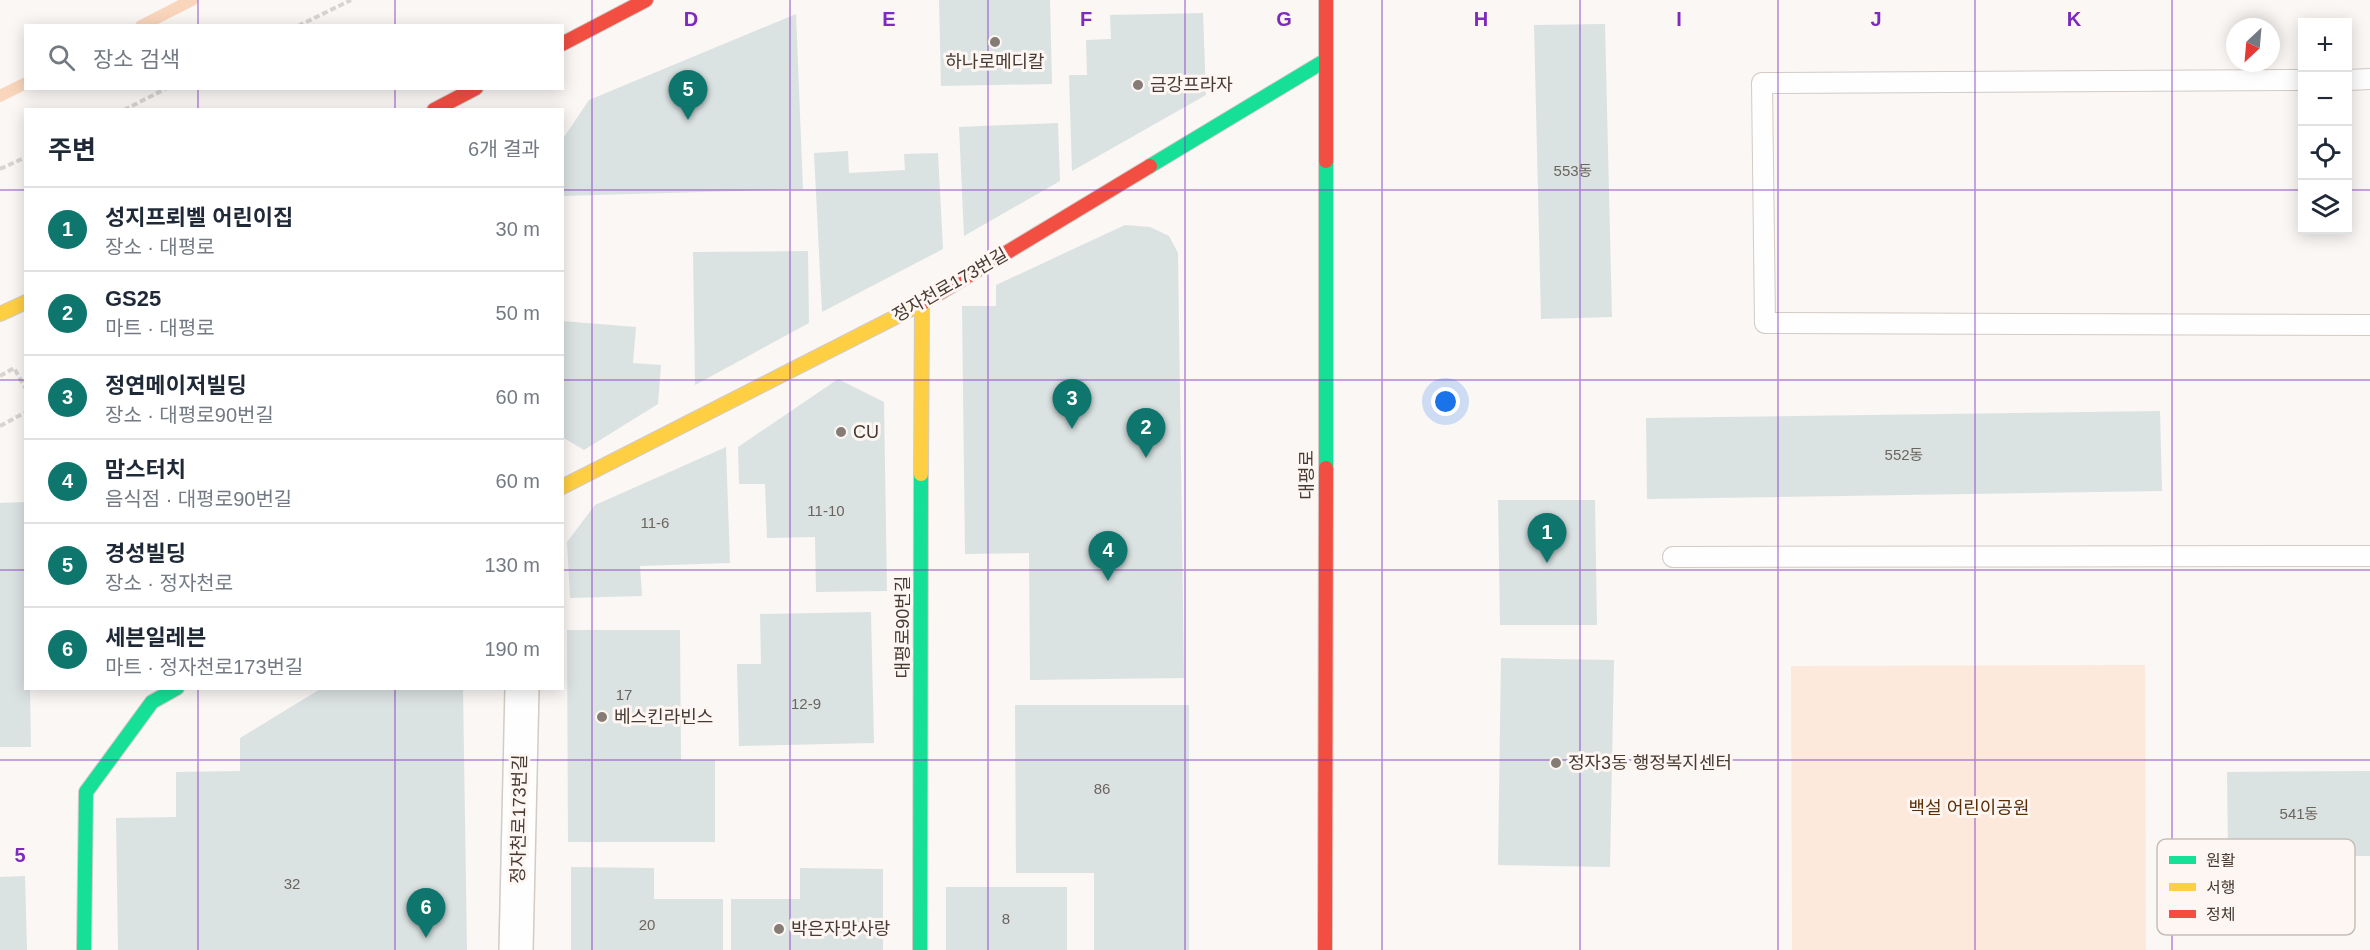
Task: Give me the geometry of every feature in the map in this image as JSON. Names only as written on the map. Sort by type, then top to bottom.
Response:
[{"type":"street","points":[[564,43],[646,0]]},
{"type":"street","name":"대평로","points":[[1325,950],[1326,0]]},
{"type":"street","name":"정자천로173번길","points":[[564,486],[922,304],[1326,60]]},
{"type":"street","points":[[0,314],[24,303]]},
{"type":"street","name":"대평로90번길","points":[[920,950],[922,304]]},
{"type":"street","points":[[84,950],[86,792],[152,702],[173,690]]},
{"type":"street","name":"정자천로173번길","points":[[516,950],[522,690]]},
{"type":"lane","points":[[2298,80],[1762,83],[1765,323],[2370,326]]},
{"type":"lane","points":[[2352,80],[2370,80]]},
{"type":"lane","points":[[1673,557],[2370,556]]},
{"type":"path","points":[[302,24],[351,0]]},
{"type":"path","points":[[128,108],[163,90]]},
{"type":"path","points":[[0,169],[24,158]]},
{"type":"path","points":[[0,376],[14,368],[24,386]]},
{"type":"path","points":[[0,426],[24,413]]},
{"type":"green space","name":"백설 어린이공원","points":[[2145,665],[2146,950],[1792,950],[1791,666]]},
{"type":"building","name":"하나로메디칼","points":[[939,0],[1050,0],[1052,84],[941,86]]},
{"type":"building","name":"금강프라자","points":[[1203,13],[1206,95],[1072,171],[1069,75],[1087,75],[1086,40],[1111,39],[1110,15]]},
{"type":"building","points":[[796,14],[803,189],[564,196],[564,137],[589,100]]},
{"type":"building","points":[[1605,24],[1612,317],[1541,319],[1534,25]]},
{"type":"building","points":[[1058,123],[1060,181],[964,236],[959,127]]},
{"type":"building","points":[[848,151],[849,173],[905,170],[904,154],[938,153],[943,249],[822,312],[814,153]]},
{"type":"building","points":[[1125,225],[1150,227],[1169,236],[1178,253],[1184,678],[1030,680],[1029,553],[965,554],[962,306],[996,306],[996,285]]},
{"type":"building","points":[[808,251],[809,323],[695,385],[693,252]]},
{"type":"building","points":[[564,321],[636,327],[633,363],[661,365],[658,404],[584,450],[564,438]]},
{"type":"building","points":[[838,379],[884,402],[887,591],[816,592],[815,537],[767,538],[765,484],[739,484],[738,447]]},
{"type":"building","points":[[2160,411],[2162,491],[1647,499],[1646,418]]},
{"type":"building","points":[[726,447],[730,563],[640,566],[642,596],[570,598],[567,542],[595,505]]},
{"type":"building","points":[[1498,500],[1595,500],[1597,625],[1500,625]]},
{"type":"building","points":[[24,502],[24,690],[30,690],[31,747],[0,747],[0,503]]},
{"type":"building","points":[[871,612],[874,743],[739,746],[737,664],[761,664],[760,614]]},
{"type":"building","points":[[567,630],[680,630],[681,760],[715,760],[715,842],[568,842]]},
{"type":"building","name":"정자3동 행정복지센터","points":[[1501,658],[1614,660],[1610,867],[1498,865]]},
{"type":"building","points":[[319,690],[463,690],[467,950],[118,950],[116,818],[176,817],[176,772],[240,771],[240,738]]},
{"type":"building","points":[[1015,705],[1189,705],[1189,950],[1094,950],[1094,873],[1016,873]]},
{"type":"building","points":[[2370,771],[2370,856],[2355,856],[2355,839],[2228,839],[2227,772]]},
{"type":"building","points":[[571,867],[654,868],[654,899],[723,899],[723,950],[571,950]]},
{"type":"building","points":[[800,868],[883,869],[883,950],[731,950],[731,899],[800,899]]},
{"type":"building","points":[[25,876],[27,950],[0,950],[0,877]]},
{"type":"building","points":[[946,887],[1067,887],[1067,950],[946,950]]},
{"type":"waterway","points":[[145,24],[192,0]]},
{"type":"waterway","points":[[0,96],[24,84]]},
{"type":"traffic: fast","points":[[1150,166],[1326,60]]},
{"type":"traffic: fast","points":[[1326,161],[1326,468]]},
{"type":"traffic: fast","points":[[920,950],[921,474]]},
{"type":"traffic: fast","points":[[84,950],[86,792],[152,702],[173,690]]},
{"type":"traffic: slow","points":[[0,314],[24,303]]},
{"type":"traffic: slow","points":[[564,486],[923,303]]},
{"type":"traffic: slow","points":[[921,474],[922,304]]},
{"type":"traffic: jam","points":[[564,43],[646,0]]},
{"type":"traffic: jam","points":[[1326,0],[1326,161]]},
{"type":"traffic: jam","points":[[438,108],[472,90]]},
{"type":"traffic: jam","points":[[923,303],[1150,166]]},
{"type":"traffic: jam","points":[[1325,950],[1326,468]]},
{"type":"place","name":"하나로메디칼","points":[[995,42]]},
{"type":"place","name":"금강프라자","points":[[1138,85]]},
{"type":"place","name":"경성빌딩","points":[[688,120]]},
{"type":"place","name":"정연메이저빌딩","points":[[1072,429]]},
{"type":"place","name":"CU","points":[[841,432]]},
{"type":"place","name":"GS25","points":[[1146,458]]},
{"type":"place","name":"성지프뢰벨 어린이집","points":[[1547,563]]},
{"type":"place","name":"맘스터치","points":[[1108,581]]},
{"type":"place","name":"베스킨라빈스","points":[[602,717]]},
{"type":"place","name":"정자3동 행정복지센터","points":[[1556,763]]},
{"type":"place","name":"박은자맛사랑","points":[[779,929]]},
{"type":"place","name":"세븐일레븐","points":[[426,938]]}]
